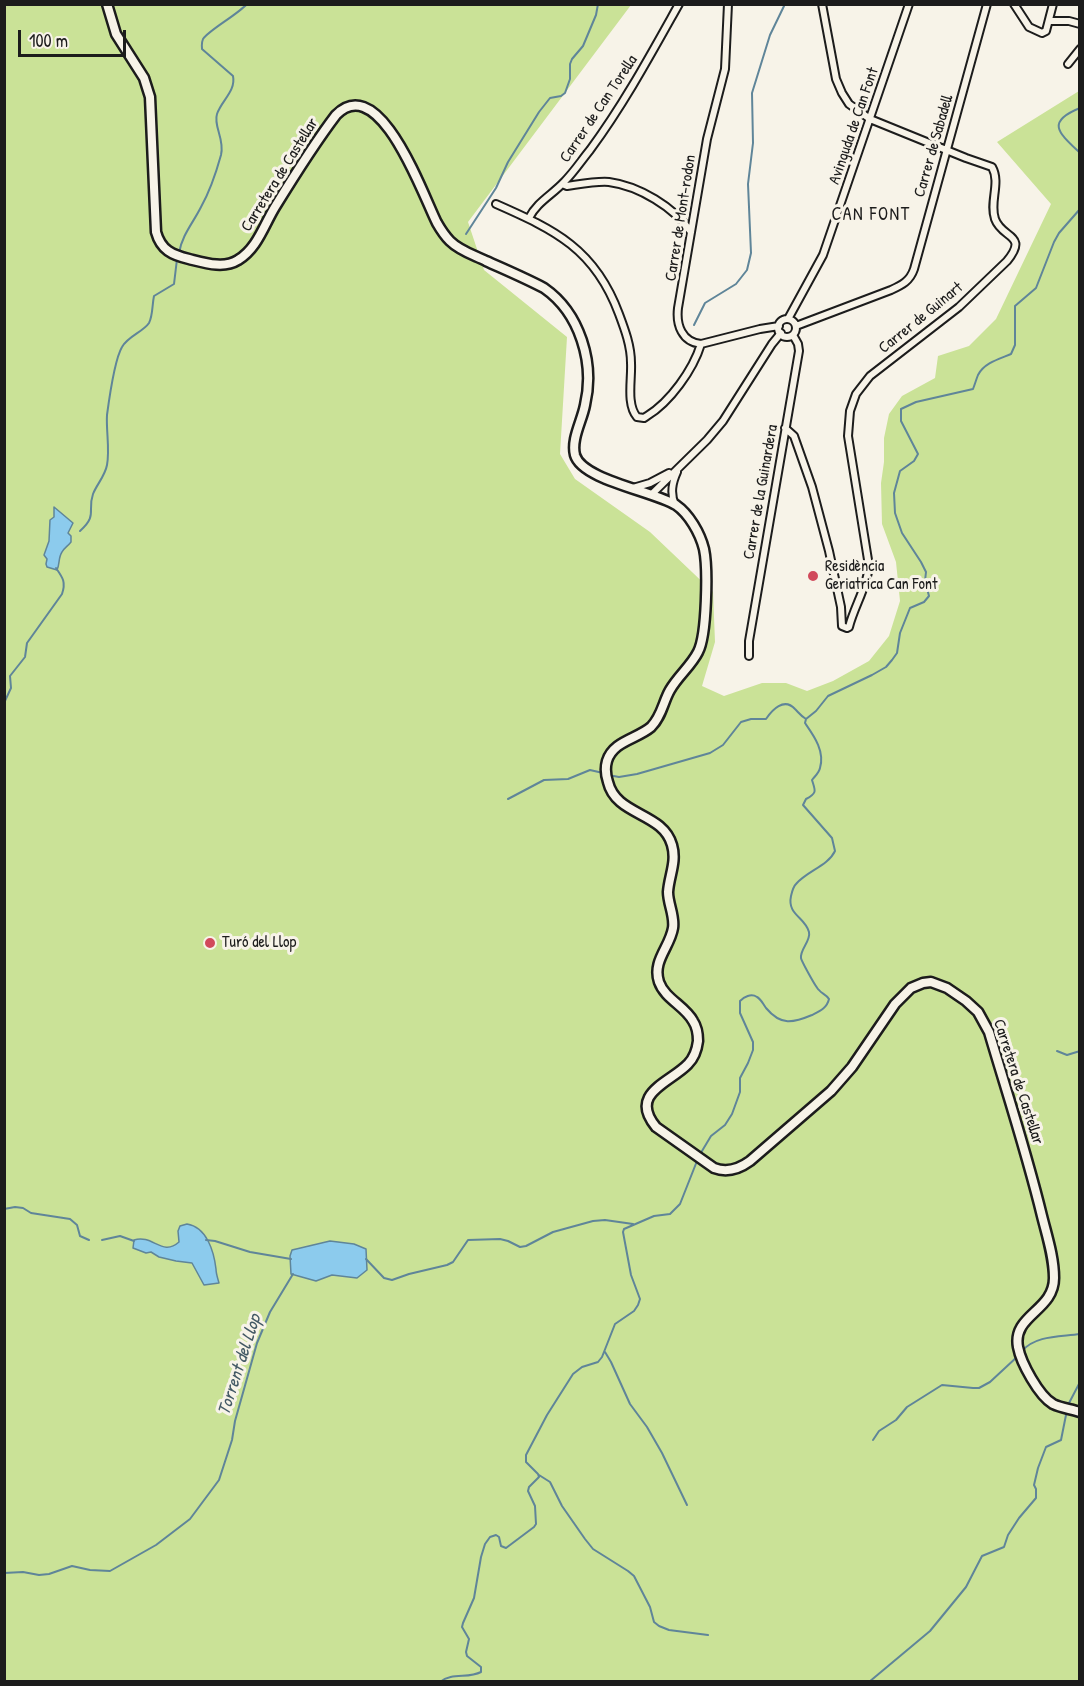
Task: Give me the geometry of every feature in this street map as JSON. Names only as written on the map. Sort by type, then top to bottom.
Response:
[{"type":"street","name":"Carretera de Castellar","points":[[107,4],[116,34],[144,78],[150,97],[156,232],[167,252],[181,258],[209,264],[225,265],[238,260],[252,247],[274,209],[336,115],[353,106],[361,107],[373,111],[382,121],[408,160],[436,222],[447,239],[464,251],[544,288],[556,297],[569,312],[580,336],[588,373],[586,401],[574,441],[576,459],[583,468],[592,473],[652,494],[675,505],[692,523],[704,548],[705,609],[700,647],[692,662],[669,691],[656,721],[644,732],[617,747],[606,763],[608,783],[612,794],[621,803],[657,824],[669,836],[674,852],[668,893],[673,926],[657,973],[663,989],[689,1014],[697,1029],[698,1045],[690,1062],[652,1092],[647,1108],[649,1118],[656,1127],[719,1170],[731,1170],[750,1161],[831,1092],[852,1067],[895,1004],[911,988],[931,982],[947,988],[966,1001],[978,1012],[987,1026],[1035,1185],[1053,1263],[1054,1281],[1051,1293],[1043,1305],[1022,1325],[1017,1336],[1018,1349],[1044,1396],[1054,1404],[1072,1410]]},
{"type":"street","name":"Carrer de Can Torella","points":[[529,218],[533,210],[562,184],[596,142],[631,90],[679,4]]},
{"type":"street","name":"Carrer de Mont-rodon","points":[[702,344],[684,337],[678,322],[678,308],[707,139],[725,69],[728,4]]},
{"type":"street","name":"Carrer de Guinart","points":[[785,428],[794,436],[812,487],[829,551],[841,607],[841,622],[842,626],[847,628],[869,566],[848,436],[849,417],[856,394],[870,376],[959,307],[1007,261],[1016,246],[1014,239],[997,223],[994,217],[996,179],[992,167],[870,119],[849,104],[839,87],[826,33],[822,4]]},
{"type":"street","name":"Avinguda de Can Font","points":[[788,319],[823,255],[909,4]]},
{"type":"street","name":"Carrer de Sabadell","points":[[796,326],[891,290],[910,278],[987,4]]},
{"type":"street","points":[[1014,4],[1029,27],[1042,33],[1046,31],[1053,4]]},
{"type":"street","points":[[1049,21],[1069,21],[1080,24]]},
{"type":"street","points":[[1068,63],[1080,49]]},
{"type":"street","points":[[562,184],[567,186],[608,182],[627,187],[648,195],[677,215],[691,232]]},
{"type":"street","points":[[496,204],[529,218],[570,242],[596,269],[609,288],[629,342],[631,403],[638,417],[644,418],[666,402],[698,354],[702,344],[760,328],[780,329],[787,337],[796,331],[796,326],[793,321],[783,320],[780,329],[772,344],[723,421],[652,494]]},
{"type":"street","name":"Carrer de la Guinardera","points":[[749,656],[749,641],[799,351],[793,334]]},
{"type":"street","points":[[633,488],[661,478],[680,466]]},
{"type":"street","points":[[675,505],[672,498],[672,486],[680,466]]},
{"type":"green space","points":[[4,5],[631,5],[468,222],[484,270],[567,337],[560,454],[575,479],[650,532],[713,592],[715,642],[702,686],[724,696],[762,683],[786,683],[807,691],[833,681],[869,661],[889,636],[900,601],[896,562],[882,524],[881,483],[884,438],[889,414],[902,396],[935,378],[938,356],[969,346],[996,319],[1051,204],[997,142],[1079,91],[1079,1681],[5,1681]]},
{"type":"water","points":[[54,507],[73,523],[68,533],[71,536],[71,542],[61,554],[57,570],[47,567],[47,559],[44,555],[49,541],[50,520],[54,517]]},
{"type":"water","points":[[187,1224],[200,1230],[208,1241],[219,1283],[204,1285],[192,1263],[159,1257],[151,1252],[146,1253],[133,1248],[134,1240],[141,1239],[162,1246],[173,1246],[179,1242],[180,1226]]},
{"type":"water","points":[[330,1241],[354,1244],[366,1249],[367,1270],[357,1278],[332,1275],[316,1281],[291,1274],[292,1250]]},
{"type":"waterway","points":[[179,253],[217,168],[222,149],[216,119],[219,109],[231,91],[233,81],[233,76],[202,49],[202,42],[211,31],[247,4]]},
{"type":"waterway","points":[[466,234],[496,188],[508,162],[539,112],[550,98],[565,93],[570,79],[570,64],[583,46],[596,15],[598,4]]},
{"type":"waterway","points":[[694,325],[705,303],[736,284],[747,270],[751,253],[748,184],[753,143],[752,93],[770,35],[785,4]]},
{"type":"waterway","points":[[1080,108],[1069,113],[1059,123],[1059,128],[1066,140],[1080,153]]},
{"type":"waterway","points":[[608,775],[619,777],[637,774],[710,753],[723,745],[741,722],[766,719],[779,706],[787,704],[806,719],[828,696],[872,675],[886,667],[892,660],[897,653],[900,633],[910,608],[924,602],[929,596],[925,581],[926,572],[902,533],[895,513],[894,493],[900,471],[914,461],[918,454],[901,421],[901,409],[916,402],[973,389],[984,367],[1011,354],[1015,345],[1015,306],[1036,288],[1059,233],[1080,209]]},
{"type":"waterway","points":[[80,531],[89,521],[91,500],[107,465],[107,415],[119,353],[128,340],[149,323],[154,296],[174,284],[177,259]]},
{"type":"waterway","points":[[4,703],[11,688],[10,676],[25,657],[27,643],[62,594],[63,580],[56,568]]},
{"type":"waterway","points":[[699,1156],[711,1136],[725,1125],[732,1114],[740,1092],[740,1078],[753,1050],[753,1042],[740,1013],[740,1001],[748,996],[755,996],[777,1018],[793,1021],[818,1012],[825,1007],[829,999],[817,988],[801,958],[809,932],[794,912],[790,902],[796,884],[828,861],[835,851],[832,838],[803,805],[806,799],[814,793],[812,780],[819,771],[821,762],[820,750],[805,723],[806,719]]},
{"type":"waterway","points":[[508,799],[544,780],[568,779],[590,770],[603,773]]},
{"type":"waterway","points":[[1057,1051],[1067,1055],[1080,1051]]},
{"type":"waterway","points":[[440,1682],[450,1677],[481,1672],[481,1667],[467,1656],[469,1639],[462,1627],[474,1598],[485,1544],[490,1537],[496,1535],[499,1537],[501,1546],[506,1548],[536,1524],[535,1506],[528,1491],[539,1477],[526,1462],[526,1455],[547,1415],[573,1374],[582,1367],[598,1362],[615,1324],[634,1311],[638,1305],[640,1299],[631,1275],[624,1229],[654,1216],[670,1214],[680,1204],[697,1161]]},
{"type":"waterway","points":[[4,1209],[23,1208],[31,1213],[70,1219],[77,1225],[80,1236],[89,1240]]},
{"type":"waterway","name":"Torrent del Llop","points":[[366,1259],[384,1278],[392,1280],[453,1262],[468,1240],[500,1239],[520,1247],[553,1232],[593,1221],[605,1220],[633,1224]]},
{"type":"waterway","points":[[102,1240],[120,1236],[134,1241]]},
{"type":"waterway","points":[[206,1240],[250,1252],[291,1259]]},
{"type":"waterway","name":"Torrent del Llop","points":[[4,1573],[49,1574],[72,1566],[110,1571],[156,1545],[190,1519],[219,1480],[232,1440],[235,1421],[257,1343],[270,1312],[293,1274]]},
{"type":"waterway","points":[[1022,1351],[1041,1339],[1080,1334]]},
{"type":"waterway","points":[[605,1352],[630,1404],[662,1453],[687,1505]]},
{"type":"waterway","points":[[873,1440],[879,1431],[896,1420],[907,1407],[942,1385],[979,1388],[990,1382],[1018,1356]]},
{"type":"waterway","points":[[1068,1405],[1080,1382]]},
{"type":"waterway","points":[[869,1682],[930,1631],[966,1587],[982,1556],[1004,1547],[1008,1535],[1019,1518],[1036,1498],[1034,1485],[1038,1468],[1046,1447],[1061,1440],[1067,1410]]},
{"type":"waterway","points":[[539,1475],[550,1482],[562,1506],[593,1549],[634,1576],[650,1607],[654,1622],[669,1630],[708,1635]]},
{"type":"place","name":"Residència Geriatrica Can Font","points":[[813,576]]},
{"type":"place","name":"Turó del Llop","points":[[210,943]]},
{"type":"district","name":"CAN FONT","points":[[871,215]]}]
